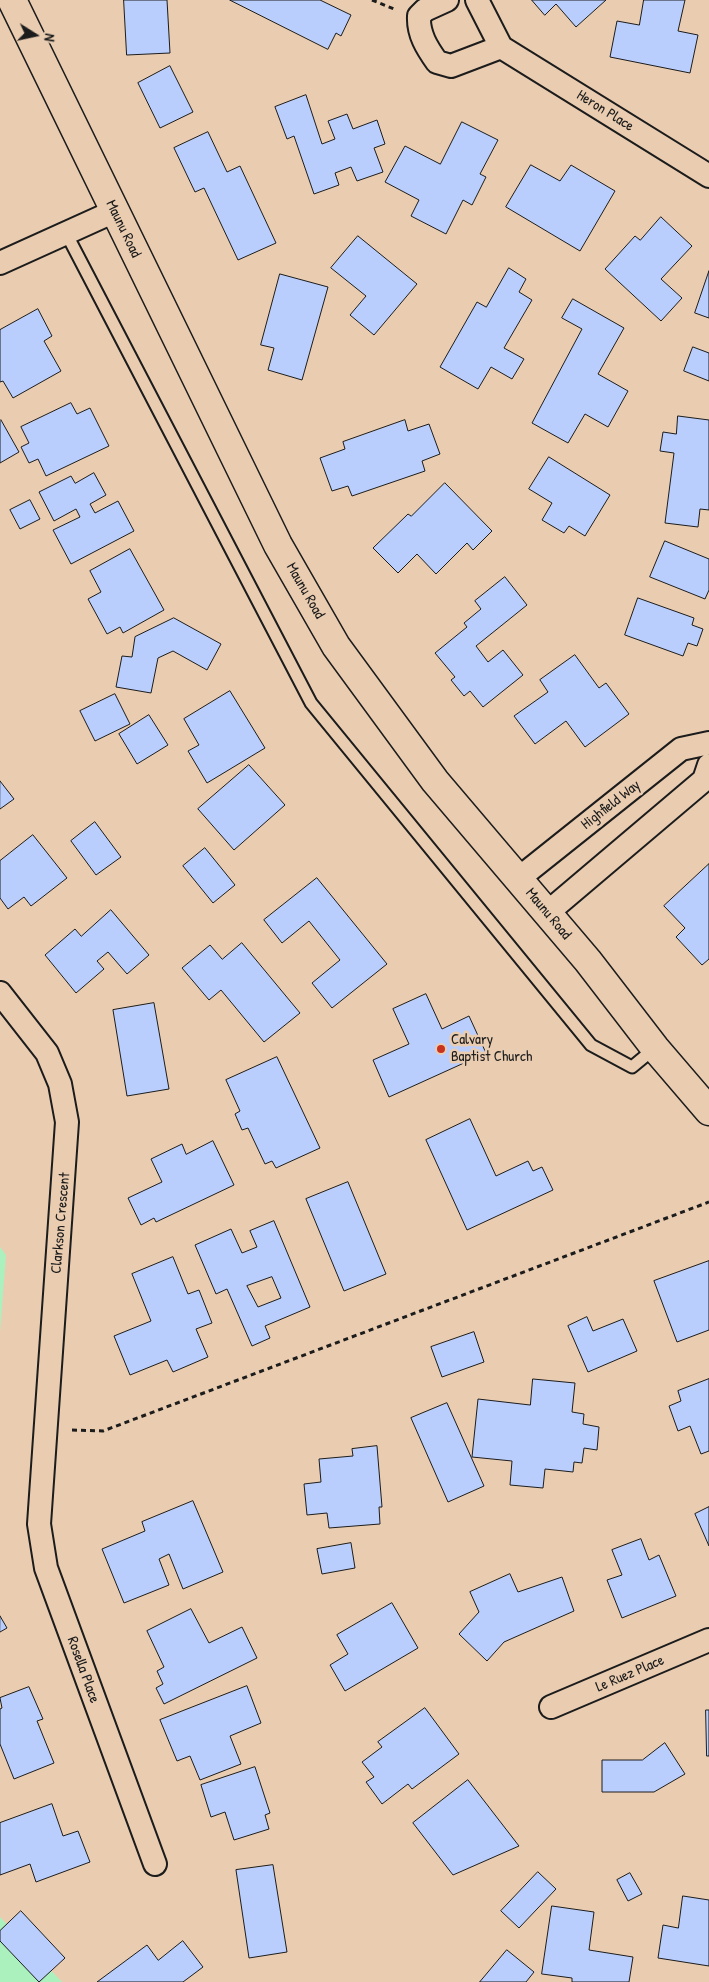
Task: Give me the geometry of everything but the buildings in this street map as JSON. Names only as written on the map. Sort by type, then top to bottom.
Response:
[{"type":"main road","name":"Maunu Road","points":[[12,0],[278,546],[336,646],[436,781],[588,961],[655,1048],[709,1111]]},
{"type":"street","points":[[448,0],[425,10],[419,16],[418,28],[427,49],[437,62],[450,66],[501,47],[477,0]]},
{"type":"street","name":"Heron Place","points":[[501,47],[709,176]]},
{"type":"street","points":[[0,262],[115,211]]},
{"type":"street","name":"Highfield Way","points":[[518,879],[681,749],[709,743]]},
{"type":"street","points":[[547,913],[704,780],[709,766]]},
{"type":"street","name":"Clarkson Crescent","points":[[0,993],[47,1053],[60,1084],[67,1122],[42,1471]]},
{"type":"street","name":"Rosella Place","points":[[42,1471],[39,1524],[46,1568],[154,1864]]},
{"type":"street","name":"Le Ruez Place","points":[[552,1707],[709,1640]]},
{"type":"lane","points":[[66,233],[311,703],[591,1045],[632,1067],[655,1048]]},
{"type":"path","points":[[44,1428],[103,1431],[709,1202]]},
{"type":"green space","points":[[0,1247],[6,1255],[0,1332]]},
{"type":"green space","points":[[0,1917],[62,1982],[0,1982]]},
{"type":"place","name":"Calvary Baptist Church","points":[[441,1049]]}]
